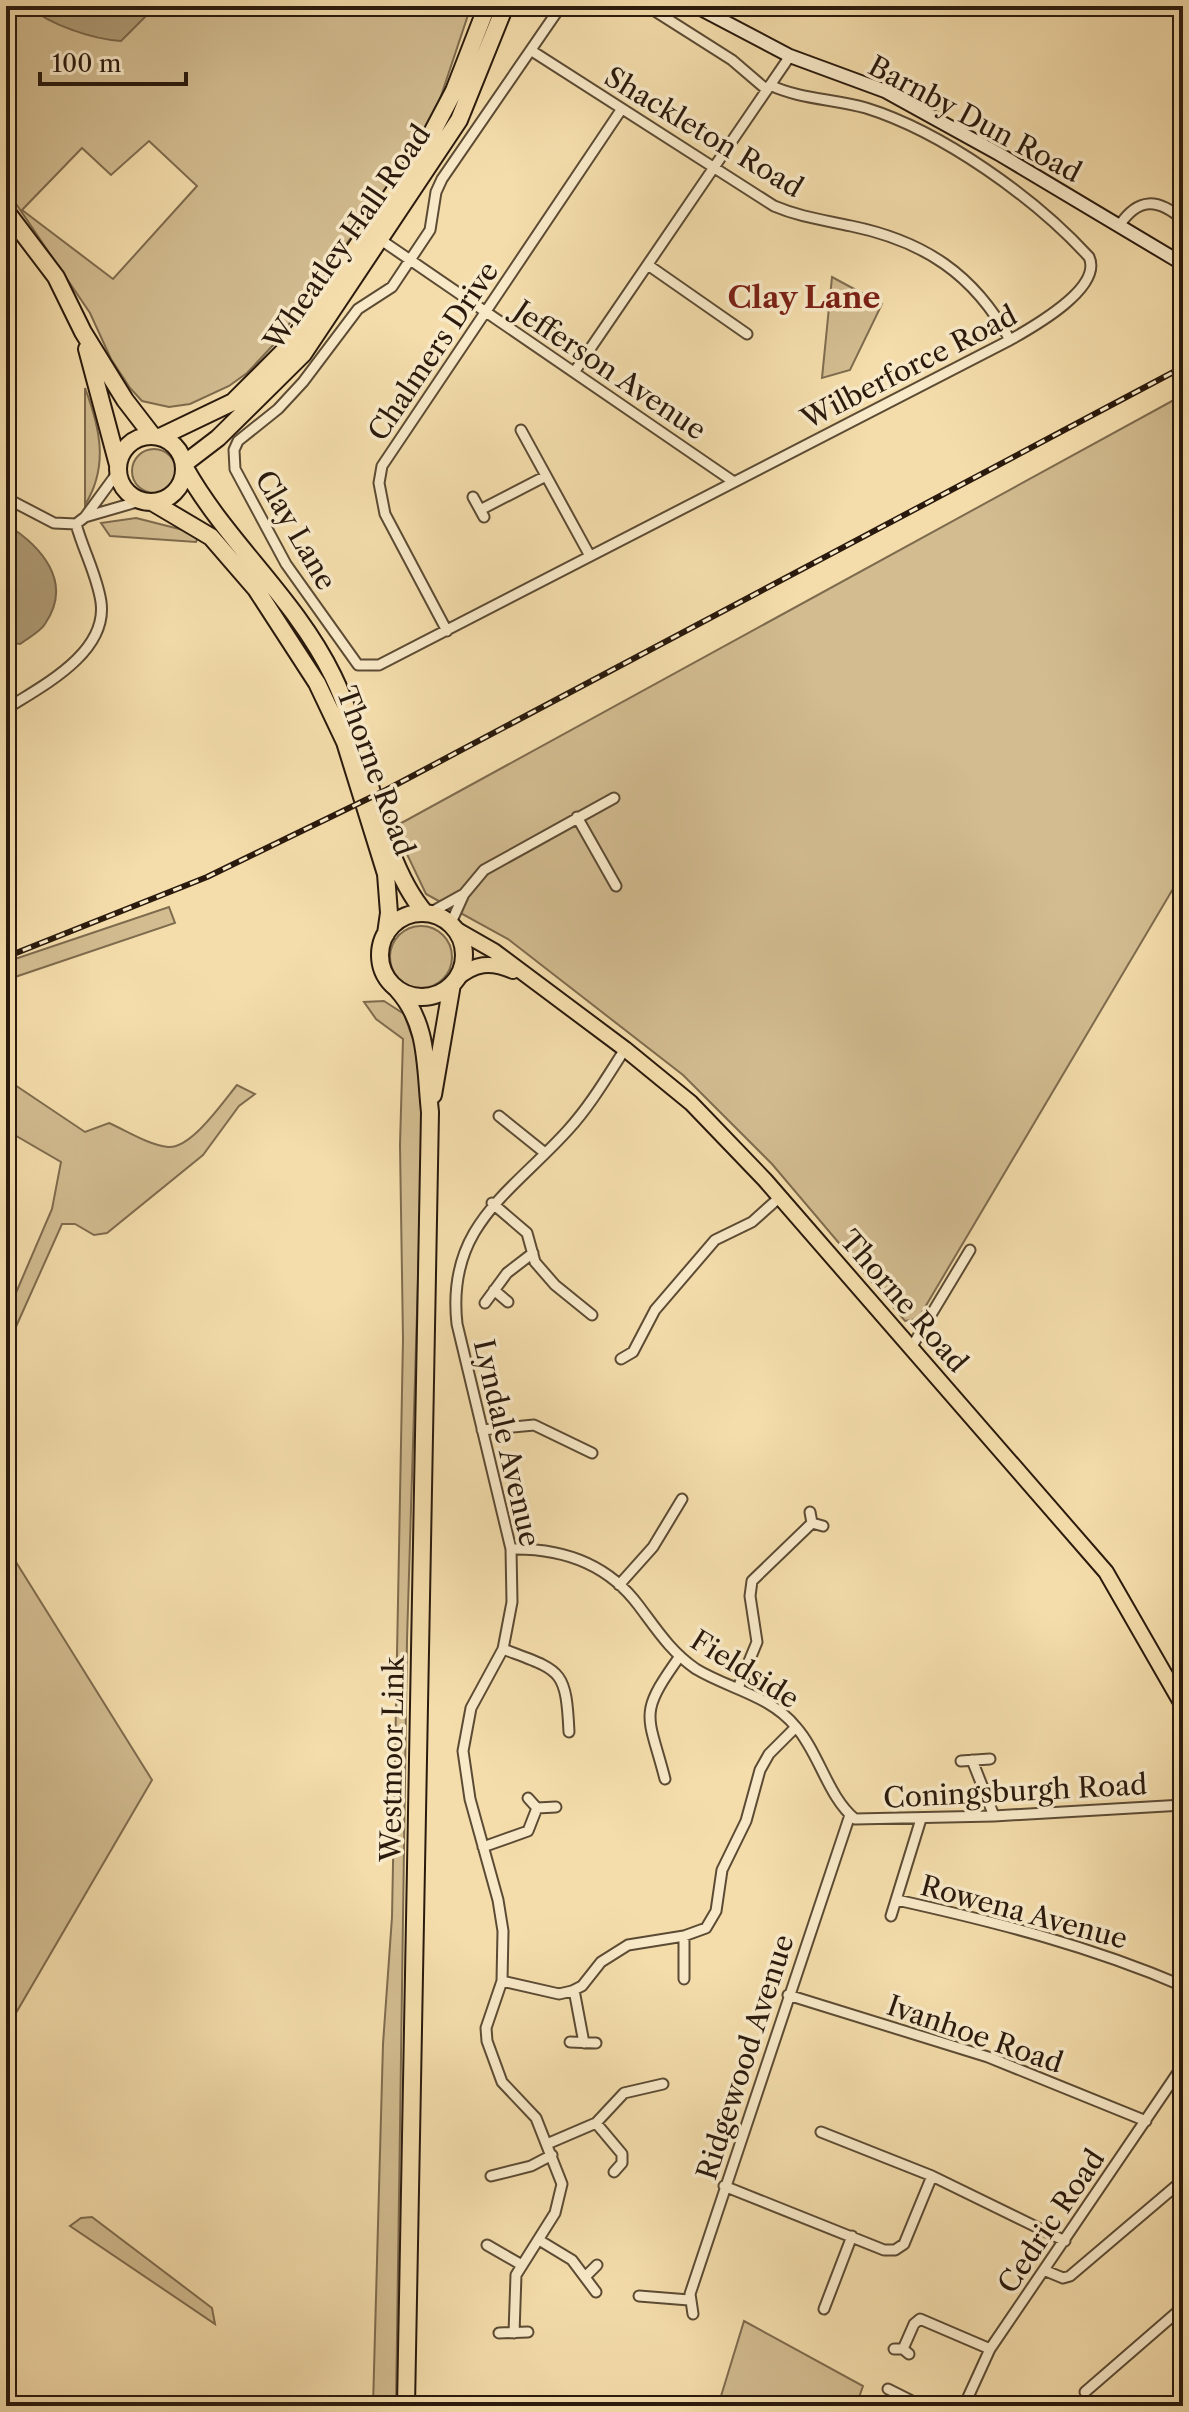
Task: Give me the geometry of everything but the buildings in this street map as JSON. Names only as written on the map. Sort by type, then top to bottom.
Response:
[{"type":"highway","name":"Wheatley Hall Road","points":[[156,436],[233,402],[289,346],[424,148],[454,91],[487,6]]},
{"type":"highway","name":"Wheatley Hall Road","points":[[184,466],[218,438],[303,354],[459,120],[505,6]]},
{"type":"highway","points":[[6,211],[56,277],[83,332],[125,400],[156,436],[176,447],[184,466],[176,492],[146,502],[125,490],[83,332]]},
{"type":"highway","points":[[118,469],[129,444],[156,436]]},
{"type":"highway","name":"Thorne Road","points":[[184,466],[221,525],[276,587],[332,674],[353,724],[398,872],[411,897],[426,914]]},
{"type":"highway","name":"Thorne Road","points":[[146,502],[211,537],[256,589],[317,683],[345,742],[386,874],[389,913],[386,934]]},
{"type":"highway","points":[[426,914],[451,926],[462,945],[463,959],[454,982],[426,997],[397,989],[381,967],[380,953],[386,934],[402,918],[426,914]]},
{"type":"highway","name":"Westmoor Link","points":[[430,1112],[454,982]]},
{"type":"highway","name":"Westmoor Link","points":[[397,989],[417,1015],[430,1112],[406,2406]]},
{"type":"main road","name":"Thorne Road","points":[[451,926],[494,951],[532,979],[691,1103],[780,1197],[1106,1572],[1183,1706]]},
{"type":"main road","points":[[454,982],[467,970],[488,964],[532,979]]},
{"type":"street","name":"Clay Lane","points":[[390,660],[370,668],[358,665],[349,657],[286,564],[235,469],[234,450],[238,441],[278,409],[303,382],[358,309],[392,287],[430,230],[436,192],[442,179],[561,6]]},
{"type":"street","points":[[647,6],[769,87]]},
{"type":"street","name":"Barnby Dun Road","points":[[695,6],[790,56],[885,91],[1183,264]]},
{"type":"street","name":"Shackleton Road","points":[[532,51],[763,200],[795,215],[870,231],[926,252],[971,283],[1010,340]]},
{"type":"street","points":[[575,371],[790,56]]},
{"type":"street","name":"Wilberforce Road","points":[[390,660],[1010,340],[1052,314],[1090,277],[1092,264],[1089,257],[1028,198],[902,123],[867,109],[769,87]]},
{"type":"street","name":"Chalmers Drive","points":[[447,631],[385,514],[379,483],[387,456],[621,110]]},
{"type":"street","points":[[1119,226],[1133,208],[1152,202],[1166,207],[1183,220]]},
{"type":"street","name":"Jefferson Avenue","points":[[381,240],[734,482]]},
{"type":"street","points":[[648,265],[747,334]]},
{"type":"street","points":[[521,430],[544,477],[590,556]]},
{"type":"street","points":[[6,709],[47,682],[90,645],[97,632],[101,604],[81,521],[118,469]]},
{"type":"street","points":[[473,497],[482,514],[544,477]]},
{"type":"street","points":[[6,498],[54,523],[81,521],[146,502]]},
{"type":"street","points":[[451,926],[464,894],[484,870],[614,798]]},
{"type":"street","points":[[577,817],[616,886]]},
{"type":"street","points":[[426,914],[464,894]]},
{"type":"street","name":"Lyndale Avenue","points":[[514,2333],[513,2287],[520,2264],[539,2240],[561,2195],[560,2173],[536,2118],[502,2082],[487,2041],[486,2028],[502,1981],[503,1931],[464,1769],[464,1733],[471,1708],[503,1649],[512,1602],[511,1549],[457,1324],[456,1289],[467,1243],[492,1203],[581,1114],[625,1049]]},
{"type":"street","points":[[499,1116],[545,1153]]},
{"type":"street","points":[[621,1359],[633,1352],[655,1310],[715,1240],[752,1222],[780,1197]]},
{"type":"street","points":[[492,1203],[522,1227],[533,1253],[555,1285],[592,1315]]},
{"type":"street","points":[[911,1348],[970,1250]]},
{"type":"street","points":[[485,1303],[515,1263],[533,1253]]},
{"type":"street","points":[[494,1290],[508,1302]]},
{"type":"street","points":[[482,1430],[534,1425],[592,1453]]},
{"type":"street","points":[[619,1585],[653,1547],[682,1499]]},
{"type":"street","points":[[738,1688],[757,1642],[750,1596],[752,1581],[811,1518],[823,1526]]},
{"type":"street","name":"Fieldside","points":[[511,1549],[544,1548],[602,1571],[619,1585],[680,1656],[698,1669],[778,1710],[796,1727],[850,1815]]},
{"type":"street","points":[[503,1649],[544,1665],[559,1676],[568,1694],[569,1732]]},
{"type":"street","points":[[665,1779],[649,1731],[649,1710],[656,1690],[680,1656]]},
{"type":"street","points":[[502,1981],[559,1994],[574,1990],[582,1986],[601,1962],[628,1945],[697,1933],[711,1921],[718,1901],[722,1870],[746,1821],[760,1770],[769,1754],[796,1727]]},
{"type":"street","points":[[990,1759],[967,1761],[994,1816]]},
{"type":"street","points":[[528,1798],[537,1808]]},
{"type":"street","name":"Coningsburgh Road","points":[[850,1815],[863,1821],[1183,1805]]},
{"type":"street","points":[[537,1808],[556,1807]]},
{"type":"street","points":[[483,1847],[528,1831],[537,1808]]},
{"type":"street","name":"Ridgewood Avenue","points":[[689,2300],[724,2186],[850,1815]]},
{"type":"street","points":[[891,1916],[921,1819]]},
{"type":"street","name":"Rowena Avenue","points":[[897,1900],[1048,1935],[1111,1955],[1183,1986]]},
{"type":"street","points":[[684,1936],[684,1979]]},
{"type":"street","points":[[574,1990],[584,2028],[584,2043]]},
{"type":"street","name":"Ivanhoe Road","points":[[788,1995],[988,2057],[1146,2121]]},
{"type":"street","points":[[570,2042],[596,2043]]},
{"type":"street","name":"Cedric Road","points":[[964,2406],[990,2349],[1046,2271],[1183,2065]]},
{"type":"street","points":[[547,2144],[596,2123],[624,2093],[663,2084]]},
{"type":"street","points":[[596,2123],[622,2154],[622,2163],[614,2172]]},
{"type":"street","points":[[821,2132],[932,2176],[1065,2241]]},
{"type":"street","points":[[491,2176],[531,2166],[552,2155]]},
{"type":"street","points":[[724,2186],[884,2250],[895,2250],[904,2244],[932,2176]]},
{"type":"street","points":[[1046,2271],[1063,2278],[1070,2276],[1183,2180]]},
{"type":"street","points":[[824,2309],[852,2236]]},
{"type":"street","points":[[539,2240],[572,2260],[596,2292]]},
{"type":"street","points":[[487,2245],[520,2264]]},
{"type":"street","points":[[586,2276],[597,2265]]},
{"type":"street","points":[[639,2296],[689,2300],[693,2314]]},
{"type":"street","points":[[1085,2392],[1183,2307]]},
{"type":"street","points":[[902,2351],[914,2324],[920,2319],[990,2349]]},
{"type":"street","points":[[499,2333],[528,2332]]},
{"type":"street","points":[[888,2389],[922,2406]]},
{"type":"shaded area","points":[[6,6],[471,6],[438,105],[412,153],[276,342],[247,373],[229,386],[190,404],[169,407],[142,401],[130,388],[111,359],[90,313],[6,189]],"holes":[[[149,141],[197,186],[113,279],[22,210],[82,148],[111,175]]]},
{"type":"shaded area","points":[[28,6],[66,6],[80,14],[98,13],[106,6],[156,6],[121,41],[72,30]]},
{"type":"shaded area","points":[[832,277],[882,304],[850,370],[822,378]]},
{"type":"shaded area","points":[[85,388],[98,432],[100,461],[93,490],[85,505]]},
{"type":"shaded area","points":[[1183,395],[1183,872],[918,1319],[905,1321],[772,1164],[683,1075],[508,939],[426,894],[394,827]]},
{"type":"shaded area","points":[[154,449],[169,456],[176,471],[169,486],[154,493],[139,486],[132,471],[139,456]]},
{"type":"shaded area","points":[[136,518],[199,534],[196,542],[110,536],[101,523]]},
{"type":"shaded area","points":[[6,524],[41,554],[55,580],[53,609],[45,624],[20,644],[6,642]]},
{"type":"shaded area","points":[[169,907],[175,923],[6,980],[6,962]]},
{"type":"shaded area","points":[[421,926],[443,935],[452,957],[443,979],[421,988],[399,979],[390,957],[399,935]]},
{"type":"shaded area","points":[[384,1001],[404,1014],[415,1045],[423,1117],[407,1640],[396,2406],[373,2406],[383,2044],[392,1917],[403,1339],[400,1145],[403,1039],[376,1019],[364,1002]]},
{"type":"shaded area","points":[[6,1079],[85,1132],[109,1123],[146,1141],[168,1147],[187,1141],[196,1133],[237,1085],[255,1094],[239,1106],[203,1155],[107,1233],[94,1235],[75,1224],[62,1224],[6,1349],[6,1316],[52,1209],[61,1162],[6,1130]]},
{"type":"shaded area","points":[[6,1546],[152,1780],[6,2030]]},
{"type":"shaded area","points":[[92,2217],[212,2308],[215,2324],[70,2226],[81,2218]]},
{"type":"shaded area","points":[[744,2321],[863,2386],[856,2406],[718,2406]]},
{"type":"railway","points":[[6,957],[207,877],[386,790],[1183,367]]},
{"type":"district","name":"Clay Lane","points":[[804,298]]}]
